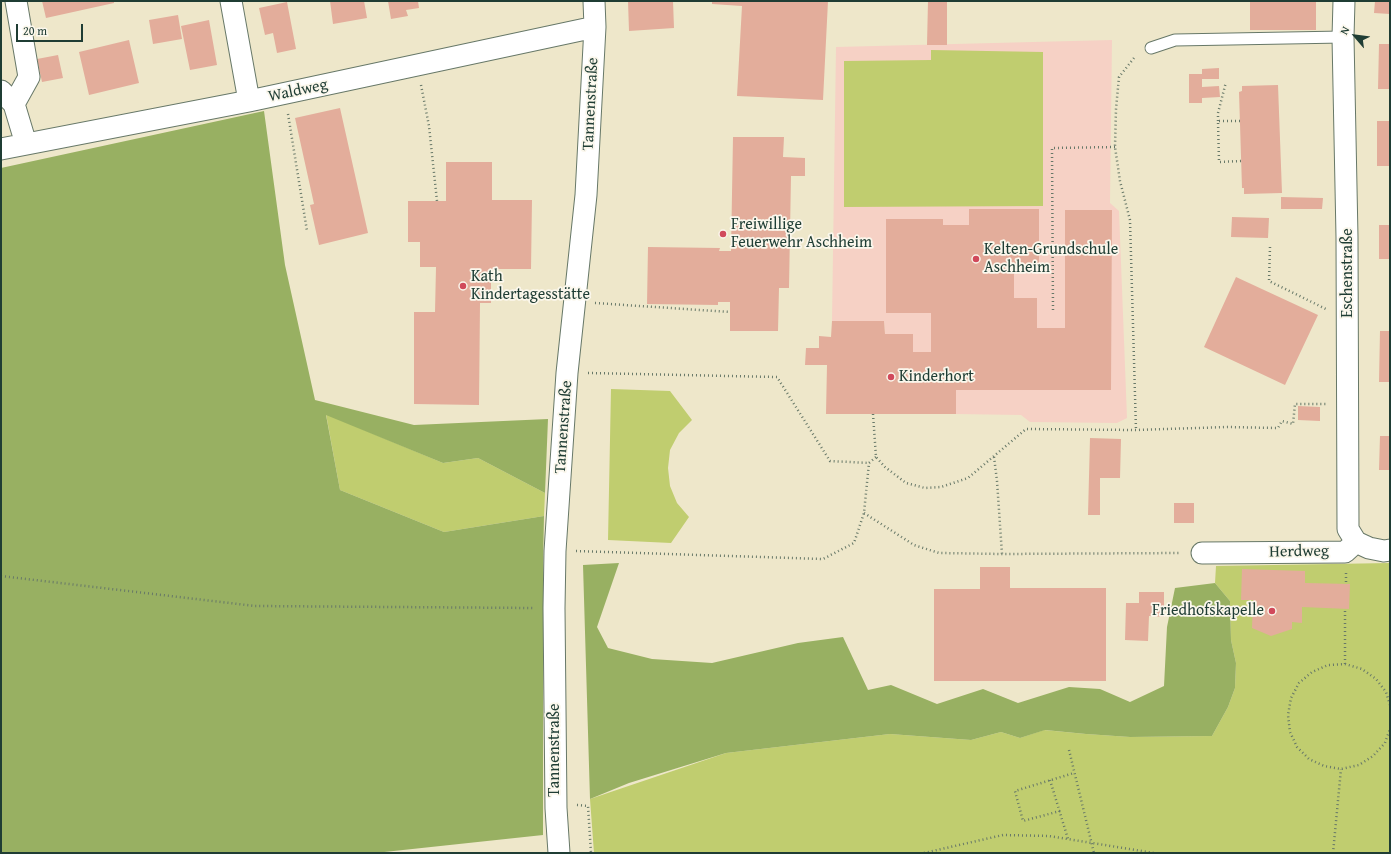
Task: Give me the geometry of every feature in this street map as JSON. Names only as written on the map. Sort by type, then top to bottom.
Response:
[{"type":"street","points":[[16,1],[29,77],[8,97],[26,144]]},
{"type":"street","points":[[231,1],[249,101]]},
{"type":"street","name":"Tannenstraße","points":[[559,853],[556,808],[554,608],[556,551],[567,373],[586,194],[595,27],[594,1]]},
{"type":"street","name":"Eschenstraße","points":[[1344,1],[1343,37],[1348,237],[1348,529],[1356,542]]},
{"type":"street","name":"Waldweg","points":[[1,149],[284,94],[595,27]]},
{"type":"street","points":[[1356,542],[1369,548],[1384,551],[1390,550]]},
{"type":"street","name":"Herdweg","points":[[1202,553],[1344,552],[1356,542]]},
{"type":"lane","points":[[1151,48],[1175,40],[1343,37]]},
{"type":"path","points":[[1134,58],[1119,76],[1115,148],[1120,181],[1130,220],[1136,430]]},
{"type":"path","points":[[418,65],[429,126],[437,201]]},
{"type":"path","points":[[1226,82],[1218,113],[1219,162],[1241,161]]},
{"type":"path","points":[[284,94],[307,231]]},
{"type":"path","points":[[1218,121],[1240,121]]},
{"type":"path","points":[[1053,310],[1052,148],[1115,148]]},
{"type":"path","points":[[1270,247],[1269,281],[1348,319]]},
{"type":"path","points":[[575,302],[730,312]]},
{"type":"path","points":[[567,373],[777,377],[830,461],[869,463],[876,457]]},
{"type":"path","points":[[873,414],[876,457],[885,467],[906,483],[925,488],[941,487],[968,478],[1026,429],[1136,430],[1278,428],[1282,421],[1293,424],[1295,404],[1348,405]]},
{"type":"path","points":[[994,457],[1002,554]]},
{"type":"path","points":[[556,551],[823,559],[854,543],[864,513],[869,463]]},
{"type":"path","points":[[864,513],[914,545],[939,553],[1202,553]]},
{"type":"path","points":[[1,576],[255,606],[554,608]]},
{"type":"path","points":[[1345,609],[1345,664]]},
{"type":"path","points":[[1390,704],[1386,692],[1376,678],[1362,669],[1345,664],[1328,665],[1312,672],[1299,683],[1291,698],[1288,715],[1290,732],[1297,747],[1309,759],[1324,766],[1341,769],[1358,765],[1373,756],[1385,743],[1390,729]]},
{"type":"path","points":[[1070,750],[1074,773],[1094,853]]},
{"type":"path","points":[[1332,853],[1341,769]]},
{"type":"path","points":[[1060,812],[1023,822],[1015,791],[1074,773]]},
{"type":"path","points":[[1050,780],[1068,840]]},
{"type":"path","points":[[924,853],[1003,835],[1049,836],[1154,853]]},
{"type":"shaded area","name":"Kelten-Grundschule Aschheim","points":[[1112,40],[1110,203],[1119,211],[1127,418],[1117,423],[1030,422],[1021,415],[956,414],[956,352],[913,352],[913,334],[885,334],[884,321],[832,321],[836,47]]},
{"type":"green space","points":[[931,50],[1043,52],[1043,206],[844,207],[844,61],[931,60]]},
{"type":"green space","points":[[264,111],[285,265],[315,400],[414,425],[548,419],[545,493],[478,458],[443,463],[326,415],[340,490],[444,532],[544,516],[543,835],[375,853],[1,853],[1,168]]},
{"type":"green space","points":[[611,389],[670,391],[692,420],[679,433],[670,450],[668,468],[670,486],[677,503],[689,517],[671,543],[608,540]]},
{"type":"green space","points":[[326,414],[443,463],[478,458],[545,493],[544,516],[444,532],[340,490]]},
{"type":"green space","points":[[619,563],[597,627],[608,648],[652,659],[712,663],[798,643],[843,637],[868,690],[891,685],[937,704],[983,689],[1018,703],[1069,687],[1100,689],[1130,702],[1164,686],[1167,627],[1175,588],[1215,583],[1230,601],[1231,640],[1236,663],[1235,688],[1228,707],[1212,736],[1130,737],[1045,730],[1020,738],[1001,732],[971,740],[890,734],[726,753],[629,783],[590,799],[583,565]]},
{"type":"green space","points":[[1390,563],[1390,853],[594,853],[590,799],[726,753],[890,734],[971,740],[1001,732],[1020,738],[1044,730],[1130,737],[1212,736],[1228,707],[1235,688],[1236,663],[1231,640],[1230,601],[1215,583],[1216,566]]},
{"type":"building","points":[[42,1],[114,1],[114,3],[46,18]]},
{"type":"building","points":[[330,1],[364,1],[367,18],[333,24]]},
{"type":"building","points":[[388,1],[418,1],[419,8],[406,10],[408,16],[391,19]]},
{"type":"building","points":[[628,1],[673,1],[674,28],[629,31]]},
{"type":"building","points":[[712,1],[828,1],[823,100],[737,96],[742,6],[712,4]]},
{"type":"building","points":[[928,1],[947,1],[947,45],[927,45]]},
{"type":"building","points":[[1250,1],[1316,1],[1316,30],[1250,30]]},
{"type":"building","points":[[1375,1],[1390,1],[1390,14],[1374,13]]},
{"type":"building","points":[[287,2],[296,49],[277,53],[273,33],[265,35],[259,8]]},
{"type":"building","points":[[178,15],[182,39],[153,44],[149,20]]},
{"type":"building","points":[[209,20],[217,65],[190,70],[181,26]]},
{"type":"building","points":[[129,40],[139,83],[89,95],[79,52]]},
{"type":"building","points":[[1379,44],[1390,44],[1390,89],[1378,89]]},
{"type":"building","points":[[58,55],[63,78],[42,82],[37,59]]},
{"type":"building","points":[[1219,68],[1219,79],[1202,79],[1202,87],[1219,86],[1220,97],[1202,98],[1202,103],[1189,103],[1189,74],[1202,74],[1202,69]]},
{"type":"building","points":[[1278,85],[1282,193],[1244,194],[1244,188],[1242,188],[1239,92],[1242,91],[1242,86]]},
{"type":"building","points":[[340,108],[368,233],[319,245],[310,205],[314,204],[295,118]]},
{"type":"building","points":[[1377,121],[1390,121],[1390,166],[1377,166]]},
{"type":"building","points":[[733,137],[784,137],[783,157],[805,158],[805,176],[791,176],[789,288],[779,288],[778,331],[730,331],[730,302],[718,302],[718,305],[647,304],[648,247],[720,248],[719,251],[731,251]]},
{"type":"building","name":"Kath Kindertagesstätte","points":[[446,162],[492,162],[492,200],[532,200],[531,269],[491,269],[491,303],[480,303],[479,405],[414,404],[414,312],[435,312],[436,267],[420,267],[420,242],[408,242],[408,201],[446,201]]},
{"type":"building","points":[[1281,197],[1323,198],[1322,209],[1281,209]]},
{"type":"building","points":[[969,209],[1039,209],[1039,269],[1014,269],[1014,298],[1037,298],[1037,328],[1065,328],[1065,210],[1112,210],[1111,390],[956,390],[956,414],[826,414],[827,365],[805,365],[806,348],[819,348],[819,336],[831,337],[832,321],[884,321],[885,334],[913,334],[913,352],[931,352],[931,313],[886,313],[886,219],[943,219],[943,225],[969,225]]},
{"type":"building","points":[[1232,217],[1269,218],[1268,238],[1231,237]]},
{"type":"building","points":[[1379,225],[1390,225],[1390,259],[1379,259]]},
{"type":"building","points":[[1236,277],[1318,315],[1285,385],[1204,347]]},
{"type":"building","points":[[1380,331],[1390,331],[1390,382],[1379,382]]},
{"type":"building","points":[[1298,406],[1320,407],[1320,421],[1298,420]]},
{"type":"building","points":[[1380,436],[1390,436],[1390,470],[1379,470]]},
{"type":"building","points":[[1090,438],[1121,439],[1120,478],[1100,478],[1100,515],[1088,515]]},
{"type":"building","points":[[1174,503],[1194,503],[1194,523],[1174,523]]},
{"type":"building","points":[[980,567],[1010,567],[1010,588],[1106,588],[1106,681],[934,681],[934,589],[980,589]]},
{"type":"building","points":[[1242,569],[1305,571],[1305,583],[1350,584],[1349,609],[1302,607],[1302,623],[1292,622],[1292,629],[1271,636],[1252,628],[1253,600],[1241,600]]},
{"type":"building","points":[[1139,592],[1164,592],[1164,617],[1149,616],[1148,641],[1125,640],[1126,603],[1139,603]]},
{"type":"place","name":"Freiwillige Feuerwehr Aschheim","points":[[723,234]]},
{"type":"place","name":"Kelten-Grundschule Aschheim","points":[[976,259]]},
{"type":"place","name":"Kath Kindertagesstätte","points":[[463,286]]},
{"type":"place","name":"Kinderhort","points":[[891,377]]},
{"type":"place","name":"Friedhofskapelle","points":[[1272,611]]}]
